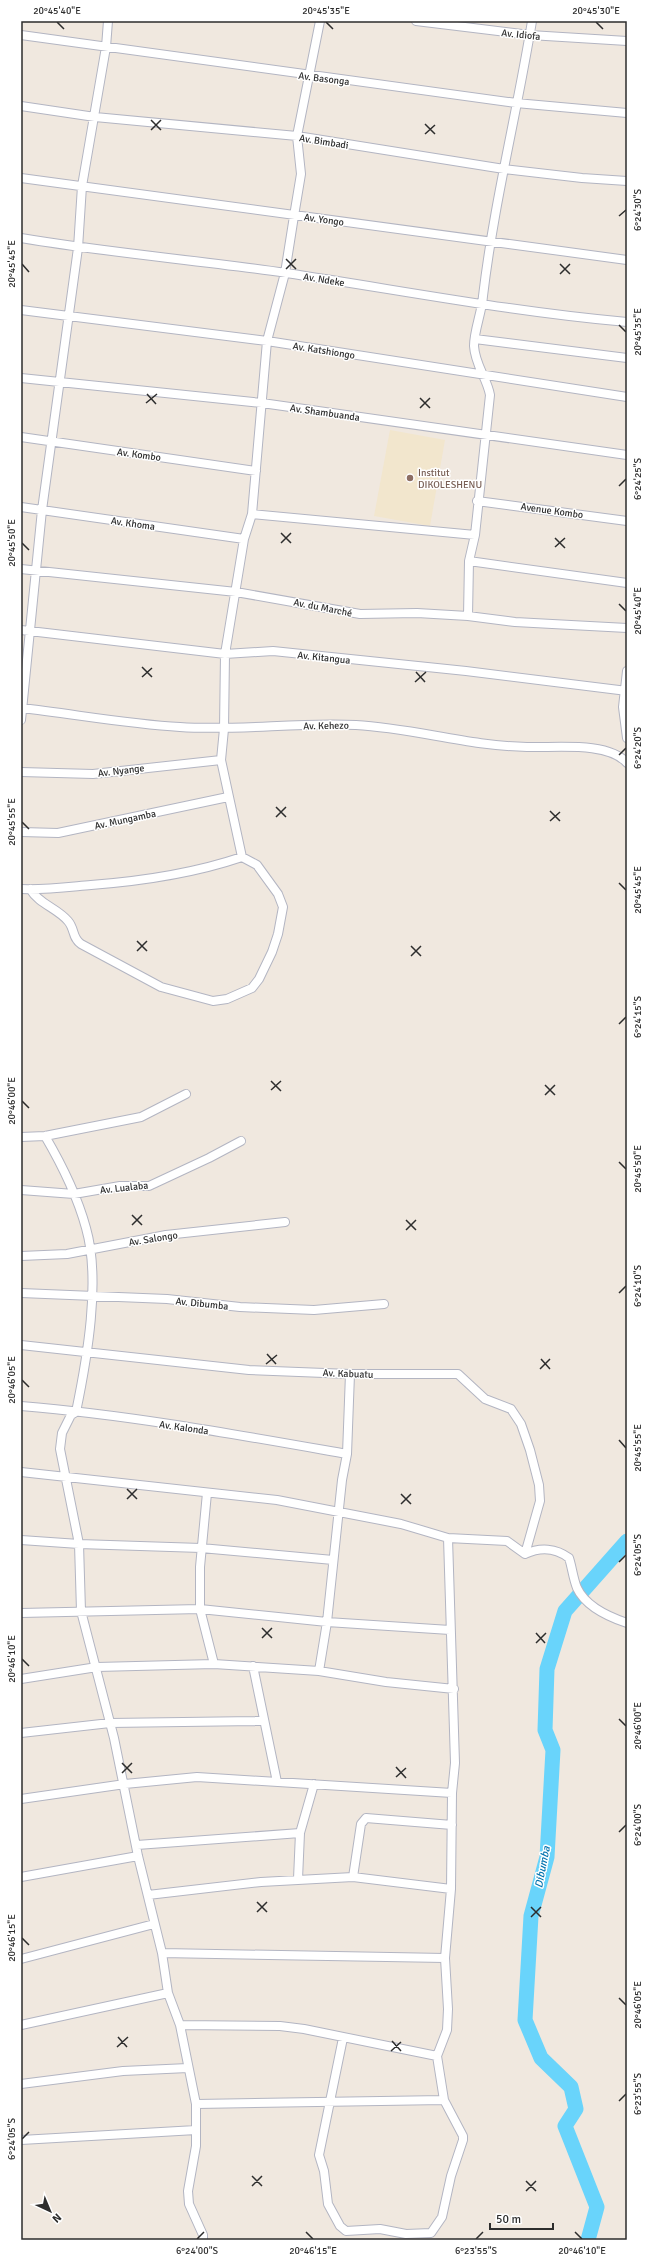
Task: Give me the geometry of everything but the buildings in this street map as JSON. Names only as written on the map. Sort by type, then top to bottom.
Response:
[{"type":"street","points":[[21,720],[25,631],[36,571],[42,510],[78,248],[82,186],[95,117],[106,46],[108,21]]},
{"type":"street","points":[[242,857],[220,760],[224,729],[224,654],[244,539],[252,514],[267,341],[284,273],[301,174],[298,136],[320,21]]},
{"type":"street","name":"Av. Idiofa","points":[[416,21],[530,35],[627,41]]},
{"type":"street","points":[[468,616],[469,561],[475,535],[477,501],[490,395],[489,386],[481,374],[476,356],[475,339],[483,303],[489,241],[532,21]]},
{"type":"street","name":"Av. Basonga","points":[[21,35],[310,76],[516,103],[627,113]]},
{"type":"street","name":"Av. Bimbadi","points":[[21,106],[95,117],[298,136],[504,169],[582,178],[627,181]]},
{"type":"street","name":"Av. Yongo","points":[[21,178],[627,260]]},
{"type":"street","name":"Av. Ndeke","points":[[21,238],[78,248],[284,273],[483,303],[627,322]]},
{"type":"street","name":"Av. Katshiongo","points":[[21,310],[267,341],[627,397]]},
{"type":"street","points":[[475,339],[627,358]]},
{"type":"street","name":"Av. Shambuanda","points":[[21,378],[262,403],[627,455]]},
{"type":"street","name":"Av. Kombo","points":[[21,437],[256,471]]},
{"type":"street","name":"Avenue Kombo","points":[[477,501],[627,521]]},
{"type":"street","name":"Av. Khoma","points":[[21,507],[244,539]]},
{"type":"street","points":[[252,514],[475,535]]},
{"type":"street","points":[[469,561],[627,583]]},
{"type":"street","name":"Av. du Marché","points":[[21,569],[236,592],[360,614],[417,613],[468,616],[515,622],[627,628]]},
{"type":"street","name":"Av. Kitangua","points":[[25,631],[224,654],[273,651],[474,672],[626,691]]},
{"type":"street","points":[[627,671],[626,691],[623,706],[627,738]]},
{"type":"street","name":"Av. Kehezo","points":[[22,708],[179,727],[224,729],[355,725],[404,729],[440,737],[524,747],[593,749],[613,752],[627,763]]},
{"type":"street","name":"Av. Nyange","points":[[21,772],[93,774],[220,760]]},
{"type":"street","name":"Av. Mungamba","points":[[21,832],[58,833],[228,797]]},
{"type":"street","points":[[21,889],[154,879],[208,869],[242,857],[257,865],[278,894],[283,907],[282,918],[274,946],[259,979],[252,988],[227,1000],[213,1001],[161,987],[81,944],[74,937],[69,921],[38,899],[30,889]]},
{"type":"street","points":[[21,1136],[45,1136],[141,1117],[186,1094]]},
{"type":"street","points":[[45,1136],[64,1169],[74,1194],[86,1228],[90,1249],[92,1297],[84,1377],[76,1412],[71,1415],[62,1433],[60,1449],[64,1476],[79,1544],[81,1611],[97,1667],[125,1784],[138,1856],[162,1953],[168,1994],[180,2025],[196,2104],[196,2146],[189,2197],[202,2240]]},
{"type":"street","name":"Av. Lualaba","points":[[21,1190],[74,1194],[120,1186],[149,1186],[209,1158],[241,1141]]},
{"type":"street","name":"Av. Salongo","points":[[21,1256],[67,1254],[173,1234],[285,1222]]},
{"type":"street","name":"Av. Dibumba","points":[[21,1293],[167,1299],[240,1307],[314,1310],[384,1304]]},
{"type":"street","name":"Av. Kabuatu","points":[[21,1345],[249,1370],[350,1374],[458,1374],[485,1399],[511,1409],[520,1424],[530,1450],[539,1485],[540,1501],[525,1554]]},
{"type":"street","points":[[319,1671],[327,1622],[338,1510],[347,1454],[350,1374]]},
{"type":"street","name":"Av. Kalonda","points":[[21,1406],[76,1412],[248,1436],[347,1454]]},
{"type":"street","points":[[21,1472],[277,1500],[338,1510],[401,1524],[448,1538],[507,1541],[525,1554],[535,1549],[551,1549],[564,1554],[569,1558],[581,1594],[600,1612],[627,1623]]},
{"type":"street","points":[[207,1493],[202,1548],[200,1609],[214,1664]]},
{"type":"street","points":[[343,2038],[328,2102],[319,2158],[324,2170],[328,2204],[340,2226],[346,2231],[380,2229],[406,2234],[428,2234],[434,2230],[442,2217],[451,2176],[463,2140],[463,2136],[444,2100],[437,2056],[446,2030],[448,2009],[445,1958],[451,1889],[452,1793],[455,1763],[454,1689],[450,1630],[448,1538]]},
{"type":"street","points":[[21,1540],[79,1544],[202,1548],[333,1560]]},
{"type":"street","points":[[21,1613],[200,1609],[327,1622],[450,1630]]},
{"type":"street","points":[[21,1679],[97,1667],[214,1664],[319,1671],[386,1682],[454,1689]]},
{"type":"street","points":[[253,1666],[276,1782]]},
{"type":"street","points":[[21,1734],[110,1723],[263,1721]]},
{"type":"street","points":[[21,1799],[125,1784],[197,1777],[452,1793]]},
{"type":"street","points":[[298,1879],[300,1833],[314,1784]]},
{"type":"street","points":[[353,1877],[361,1824],[366,1818],[452,1825]]},
{"type":"street","points":[[137,1845],[300,1833]]},
{"type":"street","points":[[21,1877],[138,1856]]},
{"type":"street","points":[[148,1895],[298,1879],[353,1877],[451,1889]]},
{"type":"street","points":[[21,1960],[154,1924]]},
{"type":"street","points":[[162,1953],[445,1958]]},
{"type":"street","points":[[21,2025],[168,1994]]},
{"type":"street","points":[[180,2025],[280,2026],[304,2029],[437,2056]]},
{"type":"street","points":[[21,2084],[123,2071],[188,2068]]},
{"type":"street","points":[[196,2104],[444,2100]]},
{"type":"street","points":[[21,2140],[196,2130]]},
{"type":"shaded area","name":"Institut DIKOLESHENU","points":[[390,430],[445,440],[430,526],[374,516]]},
{"type":"waterway","name":"Dibumba","points":[[588,2240],[597,2207],[565,2126],[576,2109],[571,2087],[541,2058],[525,2020],[531,1916],[547,1857],[553,1750],[545,1730],[547,1669],[565,1611],[627,1541]]},
{"type":"place","name":"Institut DIKOLESHENU","points":[[410,478]]}]
